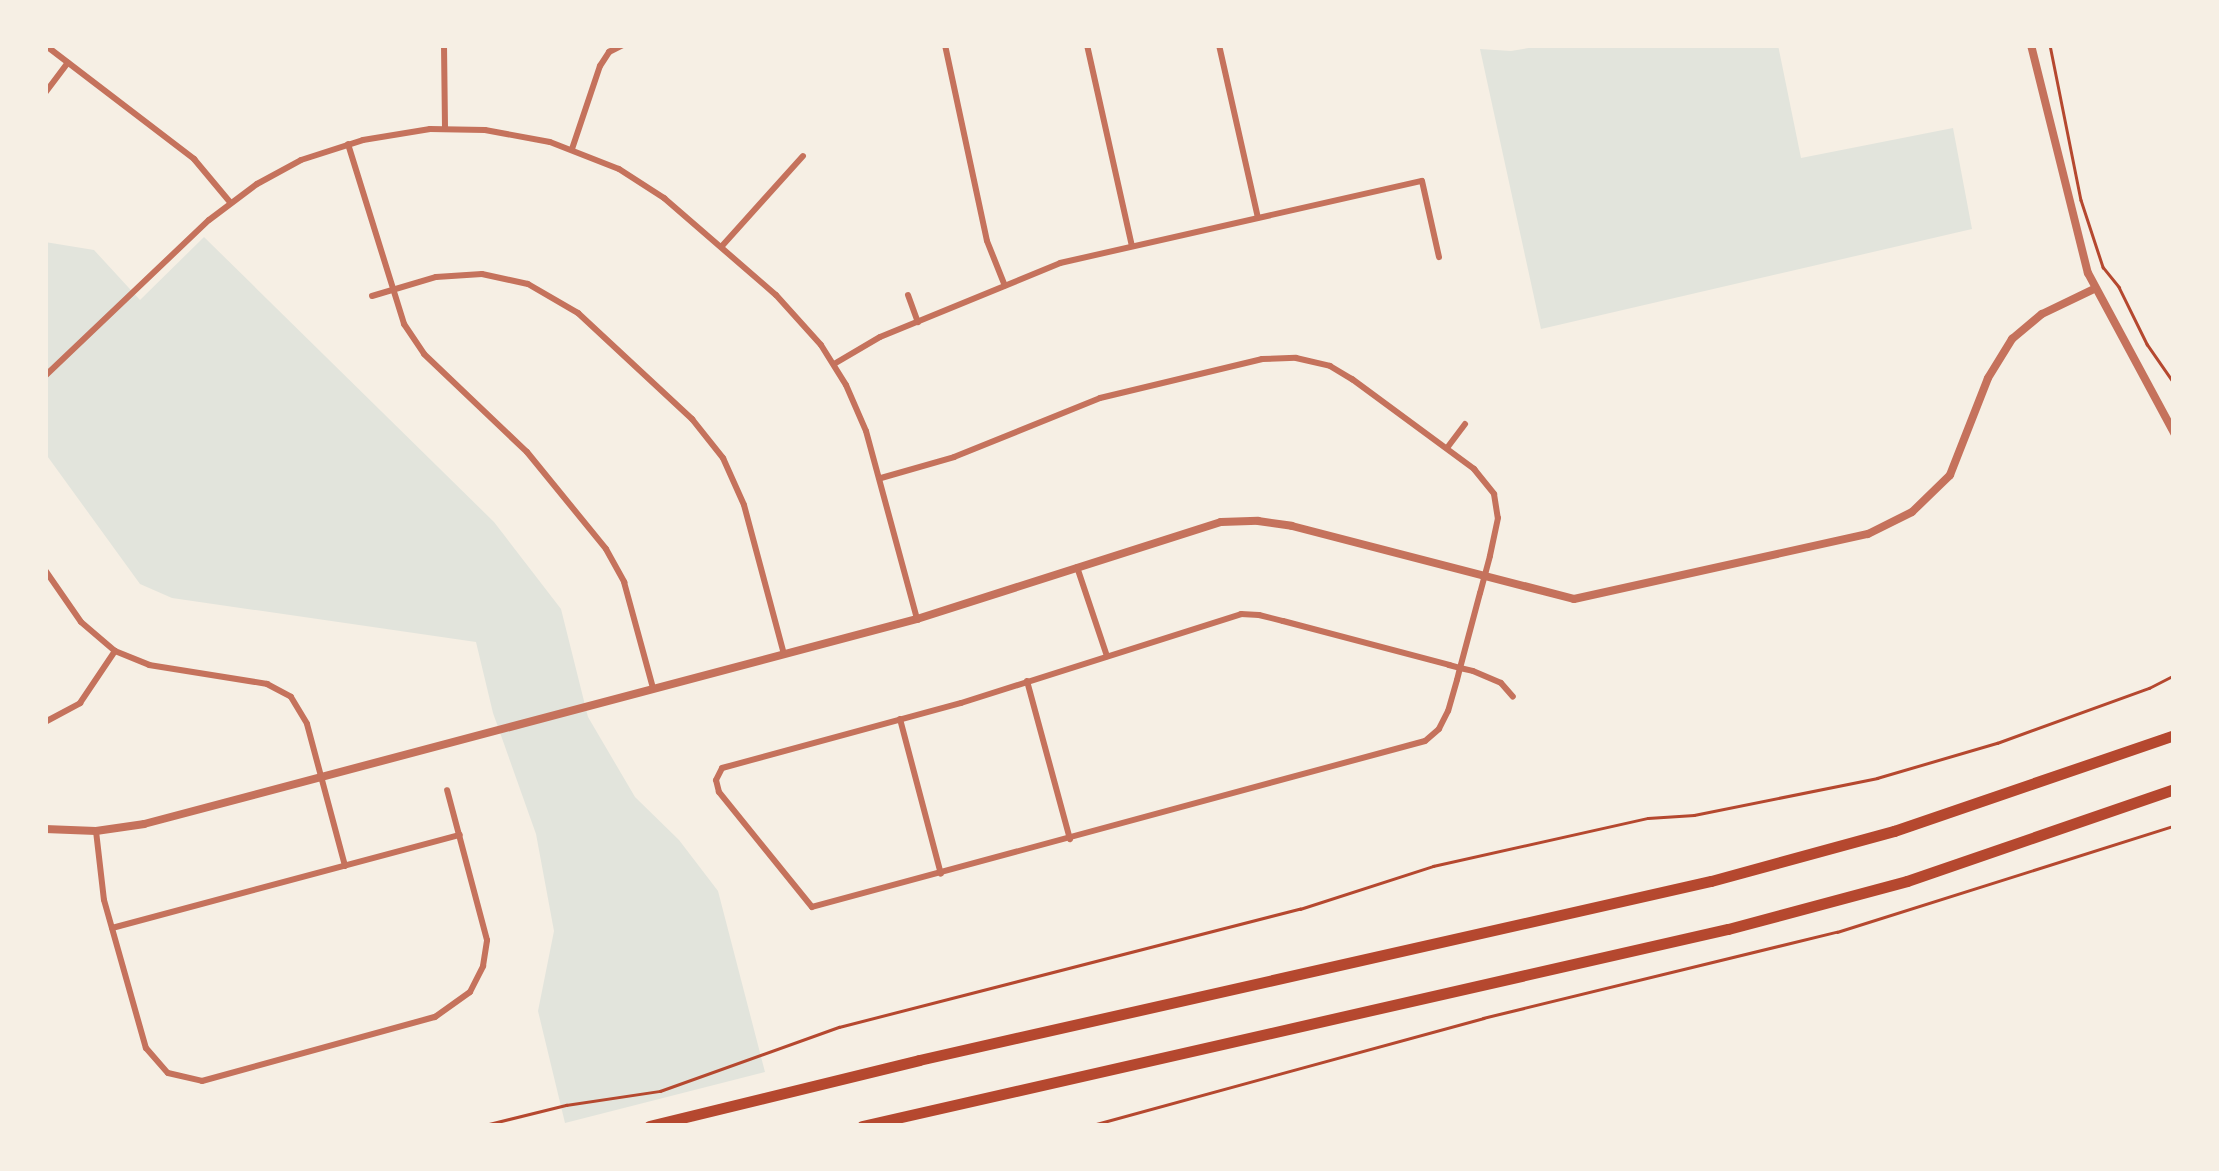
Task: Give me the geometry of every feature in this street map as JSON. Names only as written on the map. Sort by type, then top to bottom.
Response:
[{"type":"highway","points":[[649,1126],[919,1060],[1711,882],[1894,832],[2174,735]]},
{"type":"highway","points":[[862,1126],[1728,930],[1907,881],[2174,789]]},
{"type":"street","points":[[45,45],[194,159],[230,202]]},
{"type":"street","points":[[444,45],[445,128]]},
{"type":"street","points":[[572,149],[600,66],[609,52],[623,45]]},
{"type":"street","points":[[944,45],[986,236],[1004,286]]},
{"type":"street","points":[[1088,45],[1132,246]]},
{"type":"street","points":[[1220,45],[1258,218]]},
{"type":"street","points":[[2031,45],[2069,209],[2094,289],[2174,433]]},
{"type":"street","points":[[45,93],[68,63]]},
{"type":"street","points":[[45,376],[230,202],[286,167],[348,144],[445,128],[505,132],[572,149],[644,183],[722,246],[792,311],[834,364],[866,431],[917,619]]},
{"type":"street","points":[[348,144],[390,289],[417,346],[527,452],[613,560],[628,594],[653,688]]},
{"type":"street","points":[[722,246],[803,156]]},
{"type":"street","points":[[834,364],[873,340],[1060,263],[1422,180],[1438,257]]},
{"type":"street","points":[[372,296],[436,277],[482,274],[528,284],[578,313],[692,419],[723,458],[744,505],[784,654]]},
{"type":"street","points":[[45,829],[96,831],[144,824],[917,619],[1208,525],[1246,520],[1292,526],[1556,597],[1582,598],[1886,527],[1925,502],[1950,475],[1988,378],[2012,340],[2042,314],[2094,289]]},
{"type":"street","points":[[908,295],[918,322]]},
{"type":"street","points":[[881,478],[954,457],[1100,398],[1284,357],[1341,372],[1447,448],[1484,478],[1497,502],[1497,527],[1460,668],[1444,720],[1417,744],[812,908],[719,792],[716,776],[731,764],[1027,682],[1224,617],[1250,614],[1460,668],[1492,678],[1513,697]]},
{"type":"street","points":[[1447,448],[1465,424]]},
{"type":"street","points":[[1078,567],[1107,656]]},
{"type":"street","points":[[45,570],[81,622],[116,651],[149,665],[280,689],[304,716],[345,866]]},
{"type":"street","points":[[45,722],[80,704],[116,651]]},
{"type":"street","points":[[1027,682],[1070,839]]},
{"type":"street","points":[[900,719],[941,874]]},
{"type":"street","points":[[96,831],[101,889],[150,1056],[176,1077],[211,1079],[428,1020],[464,999],[480,976],[486,940],[447,790]]},
{"type":"street","points":[[112,928],[460,835]]},
{"type":"path","points":[[2050,45],[2081,200],[2102,267],[2119,287],[2148,344],[2174,383]]},
{"type":"path","points":[[481,1126],[566,1106],[660,1091],[839,1027],[1300,909],[1433,866],[1648,818],[1694,815],[1877,778],[1997,744],[2150,688],[2174,675]]},
{"type":"path","points":[[1089,1126],[1483,1018],[1836,932],[2174,826]]},
{"type":"shaded area","points":[[1546,45],[1778,45],[1801,158],[1953,128],[1972,229],[1541,329],[1480,49],[1511,51]]},
{"type":"shaded area","points":[[204,237],[494,522],[561,609],[588,717],[635,797],[679,840],[718,891],[765,1072],[565,1123],[538,1011],[554,931],[536,834],[493,713],[476,642],[172,598],[140,584],[45,453],[45,242],[94,250],[140,300]]}]
